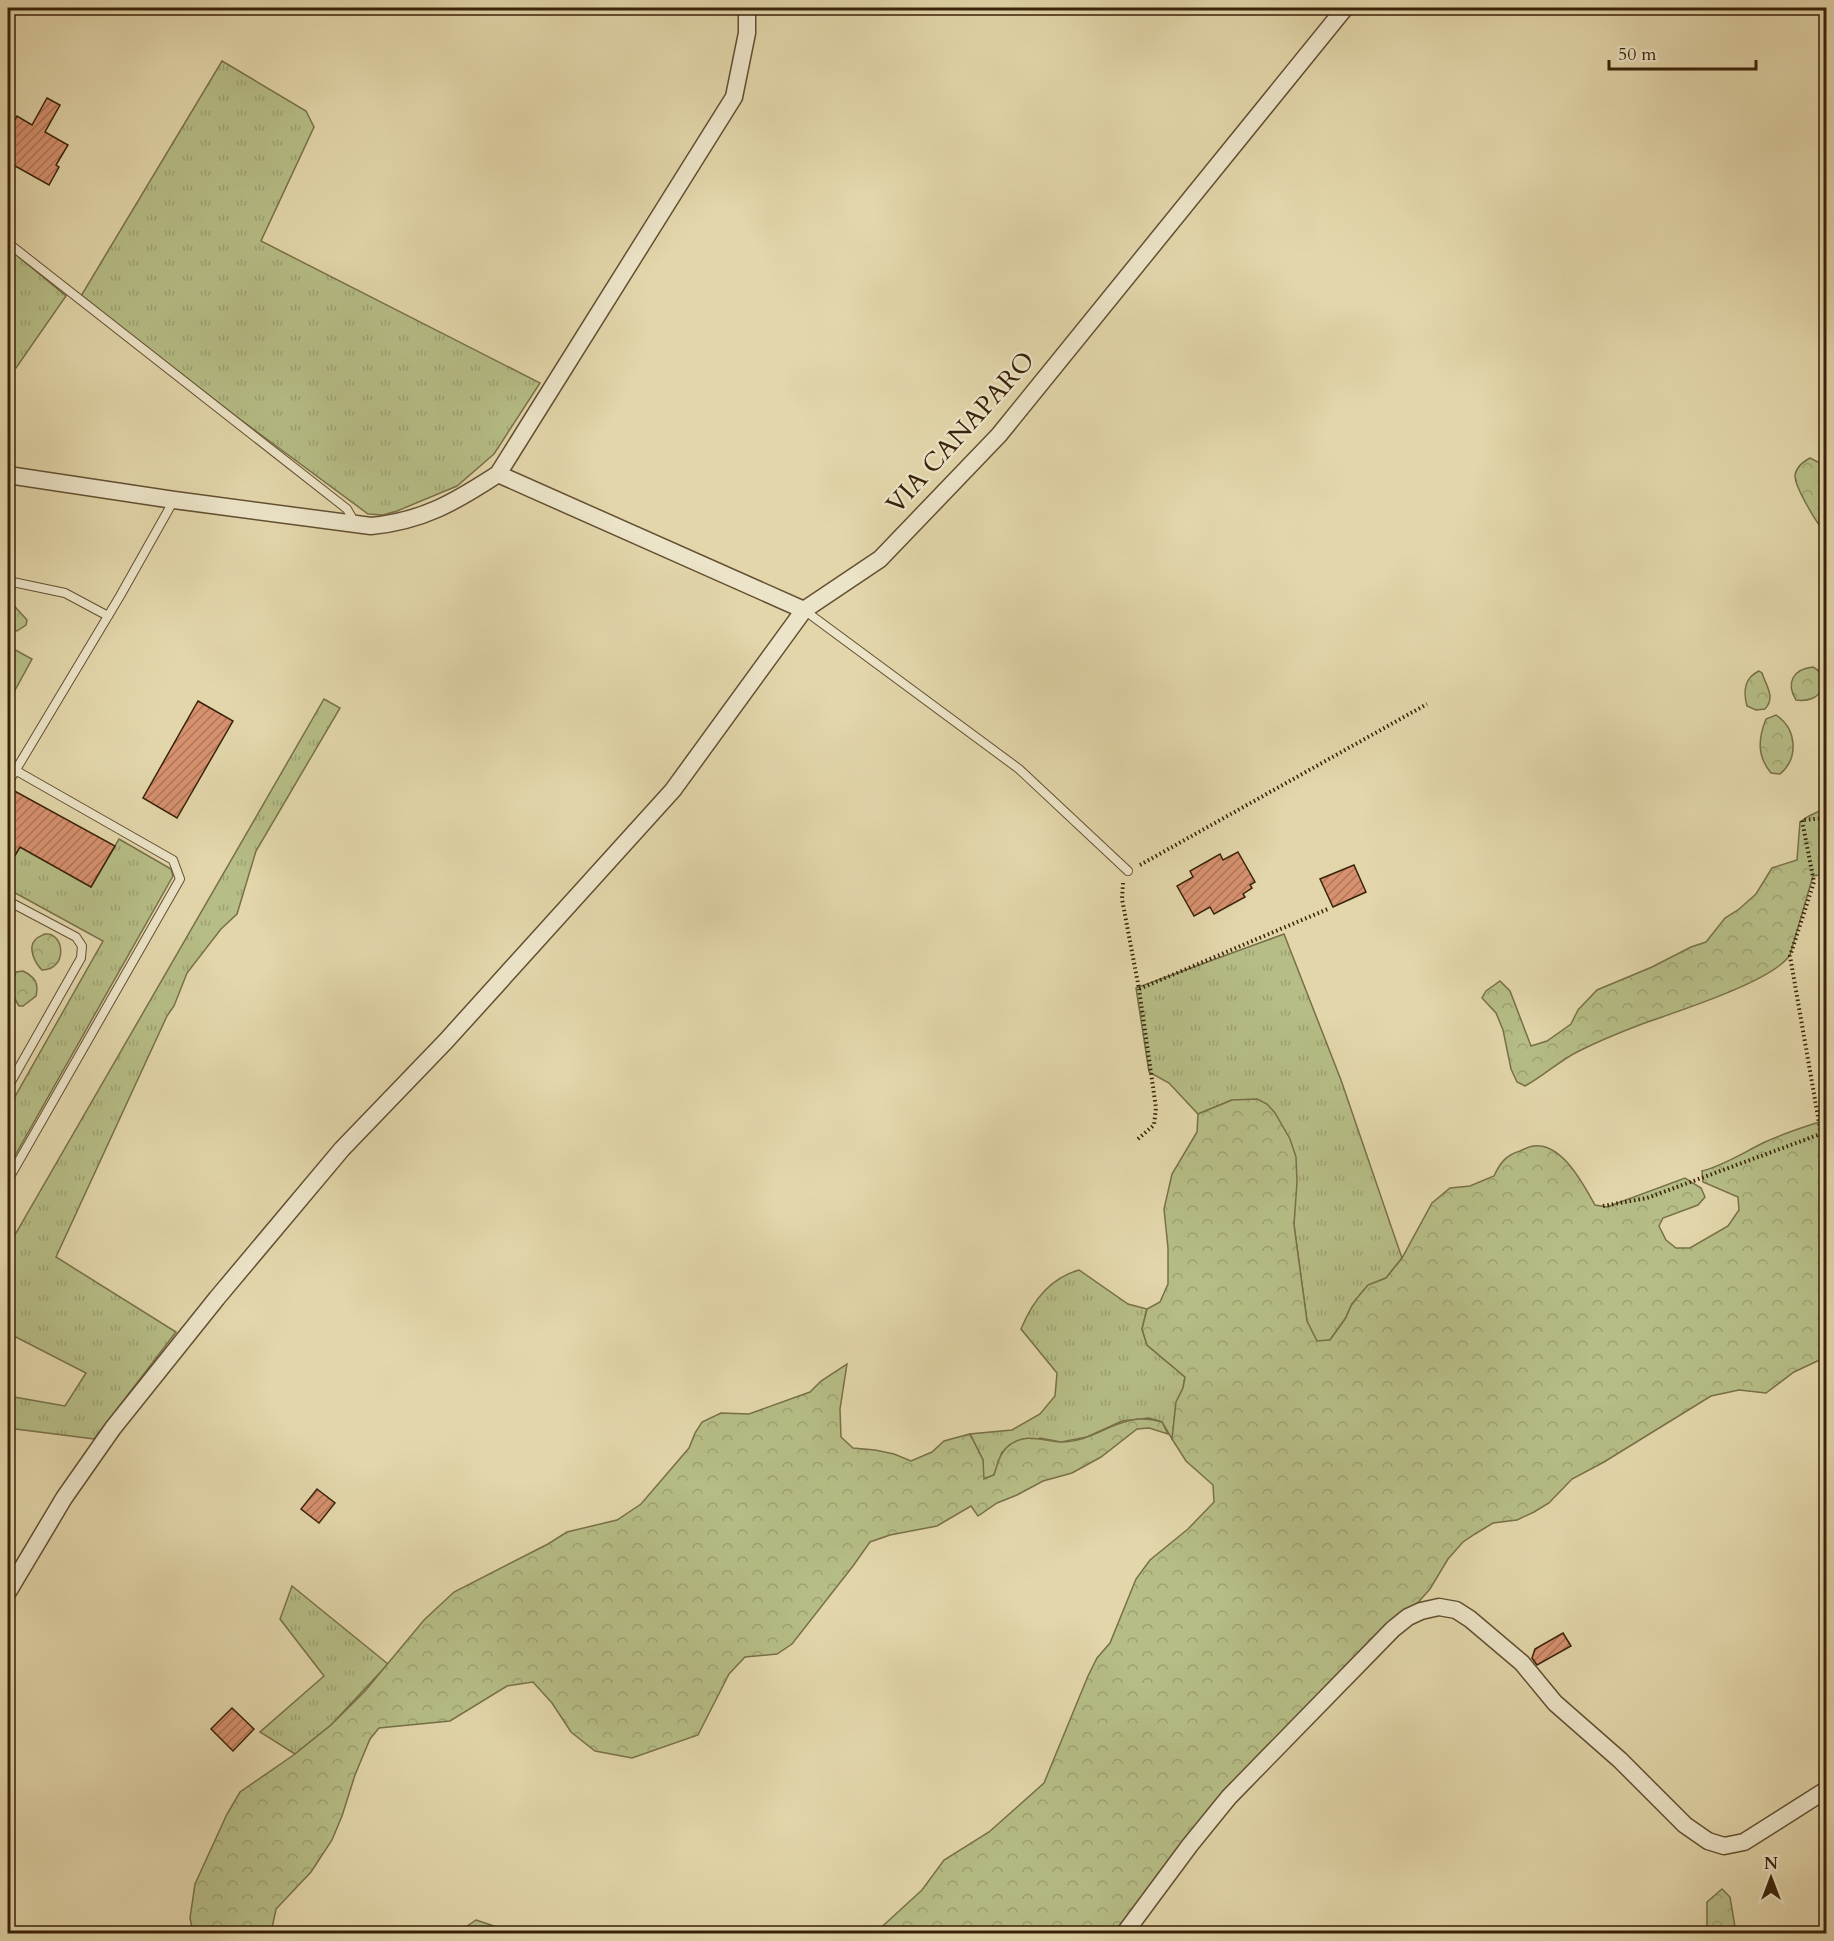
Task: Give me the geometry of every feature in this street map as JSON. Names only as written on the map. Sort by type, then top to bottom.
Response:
[{"type":"street","points":[[8,475],[371,526],[397,524],[426,514],[464,496],[498,474],[734,98],[747,33],[747,8]]},
{"type":"street","name":"VIA CANAPARO","points":[[804,610],[880,559],[999,435],[1345,8]]},
{"type":"street","points":[[8,1592],[64,1498],[113,1428],[217,1298],[342,1149],[446,1041],[673,790],[804,610],[498,474]]},
{"type":"street","points":[[1124,1934],[1229,1797],[1393,1629],[1408,1617],[1439,1606],[1456,1610],[1497,1640],[1522,1663],[1555,1703],[1620,1760],[1684,1825],[1708,1841],[1724,1846],[1744,1842],[1827,1790]]},
{"type":"lane","points":[[8,243],[348,508],[357,525]]},
{"type":"lane","points":[[8,783],[174,500]]},
{"type":"lane","points":[[8,581],[65,593],[108,616]]},
{"type":"lane","points":[[804,610],[1019,769],[1128,871]]},
{"type":"lane","points":[[8,1180],[180,879],[172,860],[15,770]]},
{"type":"lane","points":[[8,901],[76,937],[82,946],[81,958],[8,1087]]},
{"type":"path","points":[[1138,1139],[1154,1125],[1156,1108],[1139,989],[1122,899],[1124,880],[1128,871],[1427,705]]},
{"type":"path","points":[[1821,1134],[1790,957],[1814,882],[1802,820],[1827,818]]},
{"type":"path","points":[[1139,989],[1328,909]]},
{"type":"path","points":[[1603,1206],[1647,1198],[1827,1132]]},
{"type":"green space","points":[[222,61],[306,111],[314,127],[261,241],[540,383],[494,454],[457,486],[397,511],[383,515],[368,514],[237,417],[81,296]]},
{"type":"green space","points":[[8,248],[66,296],[16,368],[8,362]]},
{"type":"green space","points":[[1810,458],[1820,463],[1826,471],[1826,533],[1807,505],[1796,480],[1797,469]]},
{"type":"green space","points":[[8,599],[27,620],[26,625],[17,631],[8,627]]},
{"type":"green space","points":[[8,646],[32,659],[8,703]]},
{"type":"green space","points":[[1813,667],[1823,678],[1822,690],[1813,698],[1796,700],[1791,688],[1793,678],[1801,670]]},
{"type":"green space","points":[[1759,671],[1768,687],[1770,700],[1765,709],[1756,710],[1747,706],[1745,690],[1750,677]]},
{"type":"green space","points":[[324,699],[340,708],[256,851],[237,914],[221,929],[187,973],[174,1006],[167,1016],[56,1257],[176,1332],[94,1439],[8,1428],[8,1396],[65,1406],[86,1373],[8,1333],[8,1247]]},
{"type":"green space","points":[[1776,715],[1788,728],[1793,744],[1790,760],[1780,774],[1771,773],[1766,767],[1760,747],[1761,733],[1766,719]]},
{"type":"green space","points":[[1826,808],[1826,874],[1813,876],[1790,955],[1780,965],[1744,986],[1587,1047],[1525,1086],[1517,1082],[1511,1069],[1503,1030],[1496,1013],[1482,998],[1486,991],[1500,981],[1510,991],[1531,1046],[1547,1041],[1571,1024],[1578,1010],[1597,990],[1706,942],[1725,918],[1756,894],[1772,868],[1797,860],[1800,822]]},
{"type":"green space","points":[[119,839],[171,869],[173,876],[8,1168],[8,1109],[103,941],[8,889],[8,867],[20,847],[91,887]]},
{"type":"green space","points":[[45,934],[57,939],[61,951],[56,964],[42,970],[35,960],[32,948],[36,939]]},
{"type":"green space","points":[[1284,934],[1341,1080],[1402,1258],[1386,1278],[1368,1286],[1352,1304],[1345,1319],[1330,1340],[1316,1342],[1307,1321],[1294,1225],[1294,1207],[1232,1100],[1198,1114],[1169,1083],[1149,1072],[1136,988]]},
{"type":"green space","points":[[23,971],[35,981],[37,991],[36,996],[23,1006],[19,1006],[13,993],[13,981],[16,972]]},
{"type":"green space","points":[[1257,1099],[1267,1104],[1275,1113],[1290,1139],[1296,1157],[1294,1225],[1307,1321],[1317,1341],[1330,1340],[1345,1319],[1352,1304],[1368,1285],[1386,1278],[1402,1258],[1432,1203],[1450,1188],[1470,1186],[1494,1176],[1504,1160],[1515,1153],[1533,1146],[1553,1151],[1570,1166],[1595,1205],[1607,1207],[1685,1178],[1701,1188],[1705,1197],[1698,1205],[1663,1218],[1659,1226],[1666,1240],[1676,1248],[1690,1248],[1728,1226],[1739,1210],[1738,1197],[1703,1182],[1702,1171],[1727,1162],[1773,1139],[1826,1120],[1826,1154],[1821,1161],[1826,1167],[1826,1357],[1794,1372],[1766,1393],[1739,1390],[1711,1396],[1604,1462],[1572,1479],[1549,1503],[1534,1512],[1517,1520],[1493,1523],[1463,1542],[1448,1559],[1430,1589],[1414,1607],[1171,1859],[1116,1933],[874,1934],[922,1890],[944,1860],[989,1832],[1044,1783],[1088,1676],[1097,1658],[1110,1643],[1136,1579],[1150,1560],[1188,1529],[1214,1502],[1213,1485],[1186,1461],[1172,1439],[1176,1402],[1183,1388],[1185,1377],[1147,1345],[1142,1329],[1147,1309],[1160,1302],[1168,1284],[1168,1248],[1164,1209],[1172,1174],[1197,1132],[1198,1114],[1232,1100]]},
{"type":"green space","points":[[1079,1270],[1128,1304],[1147,1309],[1142,1329],[1147,1345],[1185,1377],[1176,1403],[1172,1439],[1162,1422],[1149,1418],[1122,1421],[1087,1437],[1061,1442],[1040,1438],[1002,1452],[994,1475],[983,1479],[983,1460],[970,1434],[1012,1430],[1040,1414],[1055,1396],[1057,1373],[1021,1329],[1043,1292],[1059,1279]]},
{"type":"green space","points":[[847,1364],[840,1409],[841,1437],[853,1448],[894,1454],[911,1461],[932,1452],[944,1441],[970,1434],[983,1460],[984,1479],[994,1475],[1004,1450],[1023,1439],[1074,1441],[1121,1423],[1147,1419],[1162,1422],[1168,1434],[1149,1428],[1137,1429],[1101,1457],[1072,1473],[1043,1481],[997,1503],[978,1516],[971,1506],[937,1526],[890,1535],[870,1542],[792,1644],[777,1654],[745,1657],[729,1674],[698,1735],[632,1758],[595,1751],[571,1732],[552,1703],[533,1682],[507,1686],[450,1721],[379,1728],[370,1739],[332,1840],[311,1872],[276,1909],[271,1933],[193,1933],[190,1918],[195,1884],[227,1814],[240,1792],[295,1754],[331,1725],[365,1691],[424,1620],[454,1592],[567,1532],[617,1520],[641,1504],[689,1448],[702,1422],[721,1413],[749,1414],[810,1392],[821,1381]]},
{"type":"green space","points":[[292,1586],[388,1664],[331,1725],[295,1754],[260,1732],[324,1676],[280,1619]]},
{"type":"green space","points":[[1722,1889],[1730,1897],[1736,1933],[1707,1933],[1707,1902]]},
{"type":"green space","points":[[476,1920],[497,1927],[496,1933],[457,1933]]},
{"type":"building","points":[[47,98],[60,105],[45,132],[68,145],[56,165],[59,167],[49,185],[8,162],[8,132],[17,116],[32,125]]},
{"type":"building","points":[[198,701],[233,721],[177,818],[143,798]]},
{"type":"building","points":[[8,789],[115,846],[91,887],[20,847],[8,867]]},
{"type":"building","points":[[1238,852],[1255,882],[1250,885],[1252,888],[1243,894],[1245,897],[1214,914],[1210,907],[1194,916],[1177,886],[1193,877],[1190,871],[1220,854],[1223,860]]},
{"type":"building","points":[[1354,865],[1366,892],[1333,907],[1320,879]]},
{"type":"building","points":[[317,1489],[335,1503],[319,1523],[301,1509]]},
{"type":"building","points":[[1563,1633],[1571,1646],[1537,1665],[1532,1658],[1535,1649]]},
{"type":"building","points":[[232,1708],[254,1729],[233,1751],[211,1729]]}]
